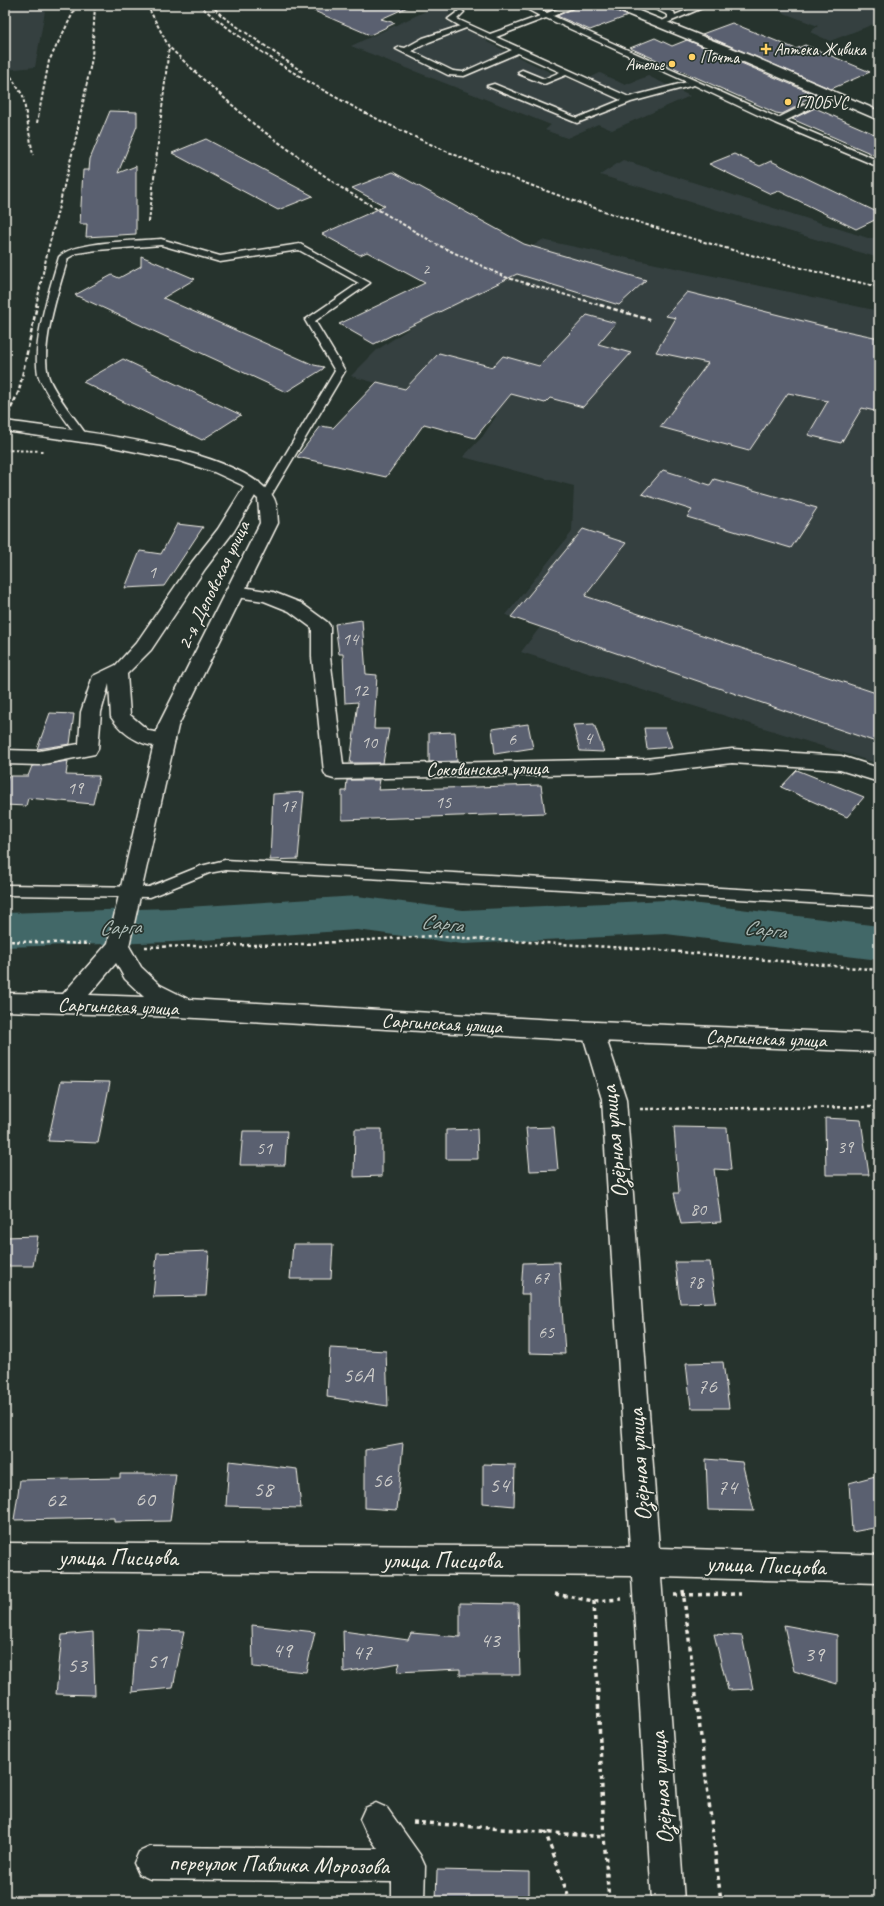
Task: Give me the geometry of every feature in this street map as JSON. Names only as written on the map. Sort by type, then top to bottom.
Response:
[{"type":"street","points":[[614,5],[832,95],[879,116]]},
{"type":"street","points":[[5,426],[83,437],[157,450],[201,460],[245,478],[259,491],[198,566],[144,646],[123,669],[100,680],[91,712],[88,749],[39,758],[5,757]]},
{"type":"street","name":"2-я Деповская улица","points":[[118,946],[168,726],[269,523],[259,491]]},
{"type":"street","name":"Соковинская улица","points":[[235,592],[267,596],[295,607],[321,626],[322,657],[334,772],[645,766],[732,756],[841,763],[879,775]]},
{"type":"street","points":[[118,671],[121,717],[143,737],[165,740]]},
{"type":"street","points":[[69,1003],[118,946],[133,974],[152,991],[186,1008]]},
{"type":"street","name":"Саргинская улица","points":[[5,1002],[186,1008],[593,1032],[879,1043]]},
{"type":"street","name":"Озёрная улица","points":[[593,1032],[614,1099],[668,1901]]},
{"type":"street","name":"улица Писцова","points":[[5,1557],[645,1562],[879,1569]]},
{"type":"street","points":[[376,1819],[409,1866],[408,1901]]},
{"type":"street","name":"переулок Павлика Морозова","points":[[150,1863],[409,1866]]},
{"type":"lane","points":[[523,5],[778,121],[879,164]]},
{"type":"lane","points":[[490,37],[575,5]]},
{"type":"lane","points":[[650,5],[671,14],[672,19]]},
{"type":"lane","points":[[660,24],[704,5]]},
{"type":"lane","points":[[460,12],[452,19],[628,100]]},
{"type":"lane","points":[[406,51],[426,40],[466,26]]},
{"type":"lane","points":[[397,47],[451,73],[464,74],[518,50]]},
{"type":"lane","points":[[522,72],[553,86]]},
{"type":"lane","points":[[544,82],[566,72]]},
{"type":"lane","points":[[491,86],[577,121],[628,100],[694,83]]},
{"type":"lane","points":[[778,121],[832,95]]},
{"type":"lane","points":[[83,437],[44,376],[44,349],[51,297],[64,257],[74,251],[97,247],[161,242],[220,259],[300,247],[365,283],[310,320],[340,371],[259,491]]},
{"type":"lane","points":[[5,890],[129,900],[206,869],[225,865],[879,902]]},
{"type":"path","points":[[5,941],[137,948],[304,944],[432,936],[658,950],[879,970]]},
{"type":"path","points":[[636,1109],[879,1108]]},
{"type":"path","points":[[677,1563],[684,1595],[721,1901]]},
{"type":"path","points":[[594,1601],[604,1837],[609,1901]]},
{"type":"path","points":[[376,1819],[545,1831],[604,1837]]},
{"type":"path","points":[[545,1831],[570,1901]]},
{"type":"shaded area","points":[[5,5],[46,5],[35,67],[5,70]]},
{"type":"shaded area","points":[[439,5],[453,5],[461,8],[448,14],[452,17],[445,20],[560,77],[563,76],[579,83],[600,73],[625,85],[648,76],[690,96],[612,130],[598,124],[567,138],[545,130],[551,125],[351,46]]},
{"type":"shaded area","points":[[778,5],[877,5],[879,10],[879,22],[830,41],[810,32],[818,26],[771,8]]},
{"type":"shaded area","points":[[623,160],[871,239],[879,235],[879,258],[600,175]]},
{"type":"shaded area","points":[[542,240],[879,311],[879,764],[521,652],[541,626],[506,615],[572,532],[574,486],[463,457],[483,436],[496,416],[351,376],[377,350]]},
{"type":"building","points":[[300,5],[412,5],[381,19],[395,23],[370,35]]},
{"type":"building","points":[[533,5],[564,5],[547,11]]},
{"type":"building","points":[[580,5],[606,5],[609,8],[628,16],[590,30],[557,16]]},
{"type":"building","points":[[732,23],[796,49],[805,45],[870,72],[831,89],[702,34]]},
{"type":"building","points":[[655,38],[672,46],[687,40],[816,95],[800,102],[804,103],[782,114],[776,113],[630,48]]},
{"type":"building","points":[[815,108],[879,136],[879,157],[792,119]]},
{"type":"building","points":[[110,111],[137,112],[137,126],[118,173],[136,166],[136,234],[86,237],[87,224],[80,224],[83,170],[89,170],[90,159]]},
{"type":"building","points":[[206,139],[313,196],[278,210],[172,153]]},
{"type":"building","points":[[734,154],[760,166],[771,161],[879,213],[879,218],[856,229],[779,191],[771,194],[709,164]]},
{"type":"building","points":[[393,172],[524,244],[646,280],[619,305],[517,274],[374,344],[339,324],[425,283],[367,252],[360,255],[322,234],[385,206],[352,188]]},
{"type":"building","points":[[141,256],[195,279],[163,298],[314,365],[324,367],[323,369],[286,392],[75,295],[112,275],[119,278],[141,266]]},
{"type":"building","points":[[687,292],[827,327],[879,338],[879,412],[862,408],[841,443],[808,435],[828,401],[788,393],[749,451],[660,427],[708,363],[656,352],[676,318],[666,316]]},
{"type":"building","points":[[587,315],[616,323],[598,344],[631,353],[583,407],[550,398],[545,403],[511,394],[475,438],[424,424],[386,477],[297,457],[321,426],[333,428],[377,382],[405,389],[439,353],[493,367],[503,356],[539,366]]},
{"type":"building","points":[[123,359],[241,415],[202,440],[83,382]]},
{"type":"building","points":[[663,470],[710,485],[714,479],[817,508],[791,548],[687,517],[692,510],[642,494]]},
{"type":"building","points":[[177,524],[203,527],[164,586],[125,588],[140,551],[161,554]]},
{"type":"building","points":[[583,529],[626,543],[585,596],[879,694],[879,743],[511,617]]},
{"type":"building","points":[[362,620],[366,674],[377,675],[374,729],[389,729],[383,763],[350,763],[358,702],[345,703],[343,654],[339,654],[335,624]]},
{"type":"building","points":[[50,713],[74,714],[70,744],[37,749]]},
{"type":"building","points":[[528,724],[533,748],[495,754],[492,729]]},
{"type":"building","points":[[594,724],[604,752],[580,751],[573,725]]},
{"type":"building","points":[[644,728],[665,728],[672,747],[647,749]]},
{"type":"building","points":[[455,732],[457,761],[429,762],[429,733]]},
{"type":"building","points":[[68,761],[66,775],[99,776],[93,804],[28,798],[26,806],[5,805],[5,787],[8,776],[28,776],[32,766]]},
{"type":"building","points":[[797,770],[864,797],[847,817],[781,787]]},
{"type":"building","points":[[347,780],[380,780],[378,790],[541,785],[545,813],[342,820],[342,791],[346,791]]},
{"type":"building","points":[[304,792],[298,859],[270,860],[273,794]]},
{"type":"building","points":[[61,1081],[110,1082],[98,1143],[48,1141]]},
{"type":"building","points":[[825,1118],[861,1120],[869,1175],[826,1175]]},
{"type":"building","points":[[554,1127],[558,1170],[530,1171],[526,1128]]},
{"type":"building","points":[[674,1127],[727,1128],[731,1170],[714,1169],[721,1222],[681,1224],[674,1193],[679,1193]]},
{"type":"building","points":[[355,1129],[382,1129],[382,1176],[354,1177]]},
{"type":"building","points":[[477,1129],[478,1159],[446,1159],[446,1130]]},
{"type":"building","points":[[243,1131],[287,1131],[285,1165],[240,1165]]},
{"type":"building","points":[[38,1236],[33,1266],[5,1266],[5,1237]]},
{"type":"building","points":[[293,1244],[333,1244],[331,1279],[290,1279]]},
{"type":"building","points":[[209,1251],[206,1296],[153,1297],[157,1253]]},
{"type":"building","points":[[559,1262],[565,1354],[529,1353],[529,1294],[521,1294],[523,1263]]},
{"type":"building","points":[[675,1262],[710,1262],[716,1302],[680,1303]]},
{"type":"building","points":[[330,1348],[386,1351],[388,1406],[327,1397]]},
{"type":"building","points":[[723,1362],[729,1408],[691,1408],[686,1363]]},
{"type":"building","points":[[403,1443],[397,1510],[365,1508],[365,1450]]},
{"type":"building","points":[[706,1459],[742,1462],[754,1511],[708,1510]]},
{"type":"building","points":[[229,1461],[297,1469],[301,1508],[226,1506]]},
{"type":"building","points":[[483,1464],[515,1465],[514,1506],[483,1503]]},
{"type":"building","points":[[120,1474],[176,1474],[170,1521],[114,1522],[114,1518],[14,1520],[20,1480],[120,1478]]},
{"type":"building","points":[[879,1475],[879,1527],[852,1532],[849,1483]]},
{"type":"building","points":[[460,1603],[518,1604],[520,1675],[460,1675],[460,1669],[397,1672],[400,1663],[344,1672],[343,1631],[408,1640],[411,1633],[460,1637]]},
{"type":"building","points":[[252,1625],[315,1632],[306,1672],[253,1667]]},
{"type":"building","points":[[784,1625],[837,1635],[837,1684],[794,1671]]},
{"type":"building","points":[[137,1629],[184,1631],[173,1688],[132,1692]]},
{"type":"building","points":[[93,1632],[95,1695],[56,1694],[62,1635]]},
{"type":"building","points":[[714,1634],[742,1636],[753,1689],[728,1690]]},
{"type":"building","points":[[437,1870],[529,1872],[529,1901],[436,1901]]},
{"type":"waterway","name":"Сарга","points":[[5,930],[172,925],[357,913],[463,927],[666,917],[879,943]]},
{"type":"railway","points":[[37,123],[49,61],[77,5]]},
{"type":"railway","points":[[36,306],[47,254],[75,142],[92,58],[95,5]]},
{"type":"railway","points":[[147,5],[169,47]]},
{"type":"railway","points":[[199,5],[253,46],[309,82],[397,129],[483,166],[538,188],[650,226],[707,243],[879,287]]},
{"type":"railway","points":[[211,5],[222,16],[304,73]]},
{"type":"railway","points":[[149,222],[169,47]]},
{"type":"railway","points":[[169,47],[255,125],[340,187],[436,244],[505,277],[603,306]]},
{"type":"railway","points":[[5,67],[23,96],[33,155]]},
{"type":"railway","points":[[5,421],[19,391],[37,305]]},
{"type":"railway","points":[[600,305],[650,320]]},
{"type":"place","name":"Аптека Живика","points":[[766,49]]},
{"type":"place","name":"Почта","points":[[692,57]]},
{"type":"place","name":"Ателье","points":[[672,64]]},
{"type":"place","name":"ГЛОБУС","points":[[788,102]]}]
